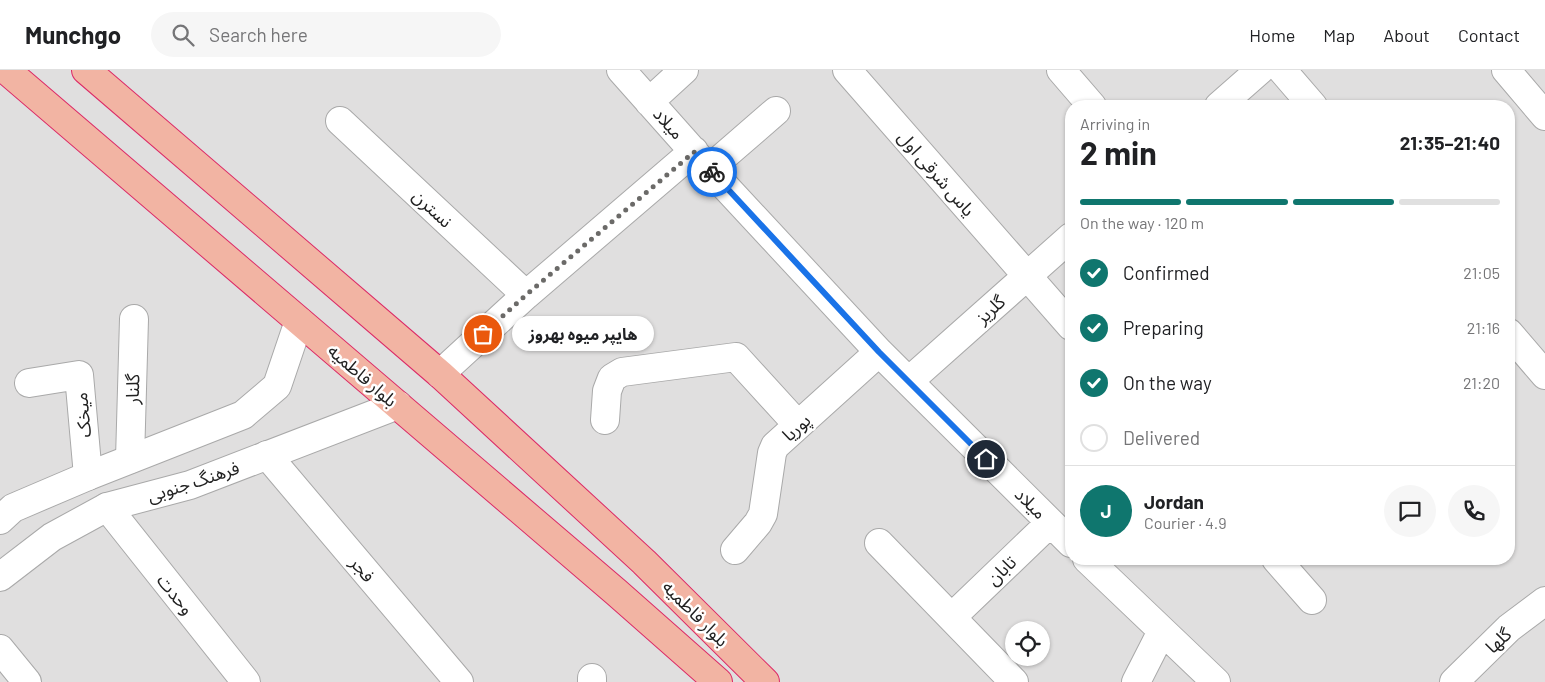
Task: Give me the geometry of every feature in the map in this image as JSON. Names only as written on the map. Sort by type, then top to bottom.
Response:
[{"type":"highway","name":"بلوار فاطمیه","points":[[6,70],[616,592],[718,682]]},
{"type":"highway","name":"بلوار فاطمیه","points":[[86,70],[440,374],[644,562],[765,682]]},
{"type":"street","name":"میلاد","points":[[621,70],[701,160],[879,352],[1065,537]]},
{"type":"street","points":[[649,102],[684,70]]},
{"type":"street","name":"یاس شرقی اول","points":[[847,70],[1065,319]]},
{"type":"street","points":[[1061,70],[1087,100]]},
{"type":"street","points":[[1226,100],[1260,70]]},
{"type":"street","points":[[1282,70],[1308,100]]},
{"type":"street","points":[[1506,70],[1545,116]]},
{"type":"street","points":[[440,374],[526,295],[701,160],[776,112]]},
{"type":"street","name":"نسترن","points":[[340,121],[526,295]]},
{"type":"street","name":"گلریز","points":[[909,381],[1065,243]]},
{"type":"street","name":"گلنار","points":[[130,459],[134,318]]},
{"type":"street","points":[[0,520],[14,508],[88,476],[243,415],[277,386],[299,321]]},
{"type":"street","points":[[1515,340],[1545,375]]},
{"type":"street","name":"پوریا","points":[[735,550],[758,523],[763,514],[772,453],[775,446],[879,352]]},
{"type":"street","points":[[605,420],[607,391],[612,378],[622,372],[736,357],[798,425]]},
{"type":"street","name":"میخک","points":[[29,383],[79,375],[88,476]]},
{"type":"street","name":"فرهنگ جنوبی","points":[[0,577],[52,537],[107,507],[190,485],[398,405]]},
{"type":"street","name":"فجر","points":[[267,456],[459,682]]},
{"type":"street","name":"وحدت","points":[[107,507],[246,682]]},
{"type":"street","name":"تابان","points":[[952,617],[1050,523]]},
{"type":"street","points":[[878,543],[1014,682]]},
{"type":"street","points":[[1093,565],[1216,682]]},
{"type":"street","points":[[1281,565],[1312,600]]},
{"type":"street","name":"گلها","points":[[1454,682],[1509,628],[1545,601]]},
{"type":"street","points":[[1136,682],[1162,631]]},
{"type":"street","points":[[0,649],[27,682]]},
{"type":"shaded area","points":[[0,70],[1545,70],[1545,682],[0,682]]},
{"type":"way so far","points":[[483,334],[694,152],[712,172]]},
{"type":"place","name":"هایپر میوه بهروز","points":[[483,334]]},
{"type":"route","points":[[712,172],[879,352],[986,459]]}]
